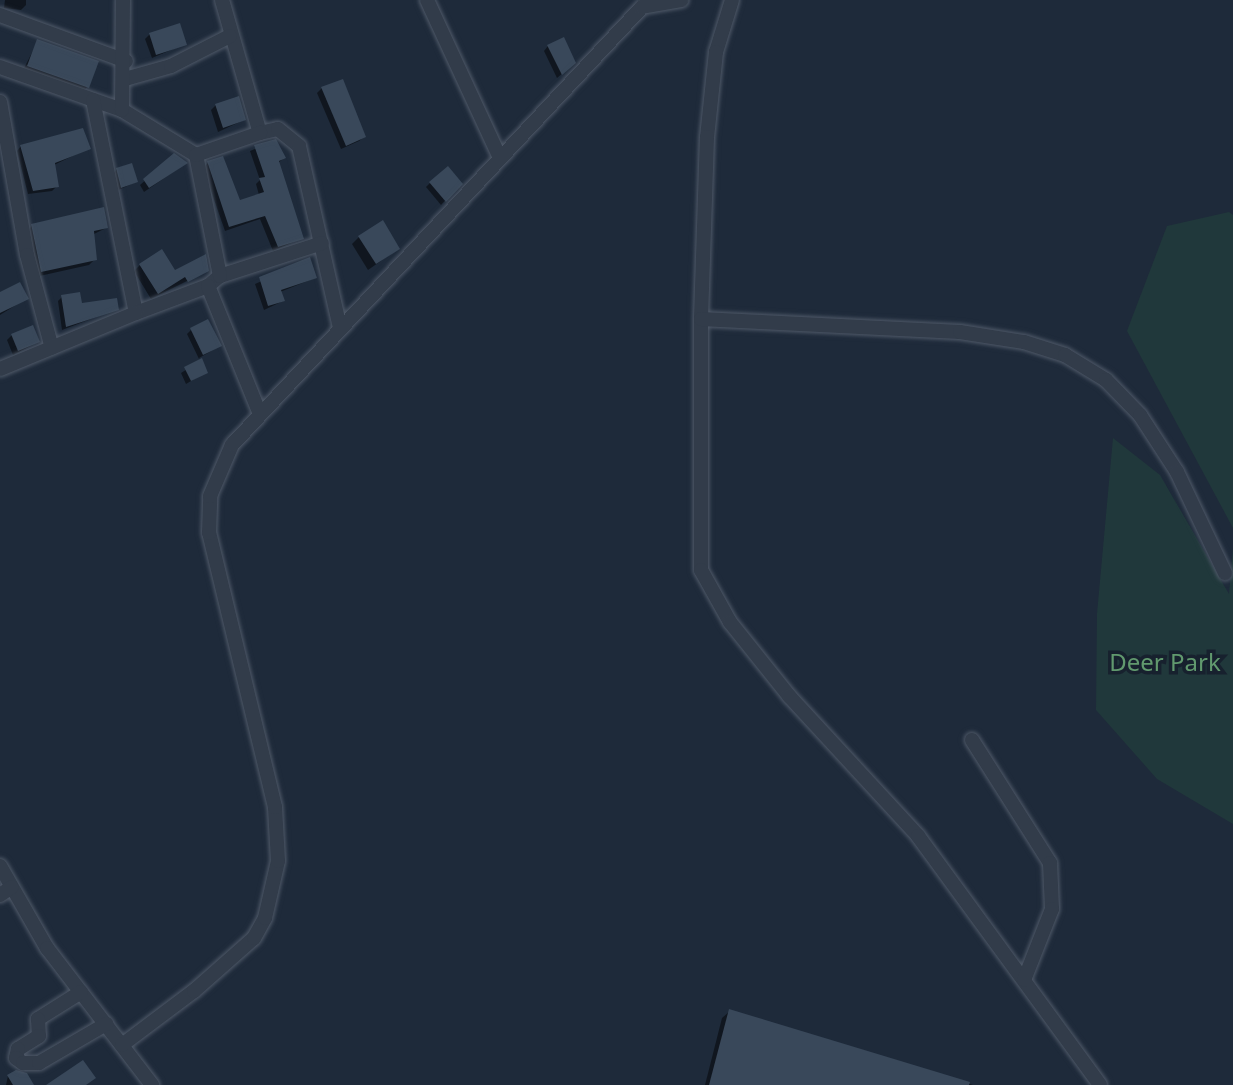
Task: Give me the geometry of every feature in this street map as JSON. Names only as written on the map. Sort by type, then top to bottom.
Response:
[{"type":"street","points":[[122,110],[126,61],[123,0]]},
{"type":"street","points":[[222,0],[230,36],[260,133]]},
{"type":"street","points":[[426,0],[500,158]]},
{"type":"street","points":[[122,1045],[237,956],[259,928],[270,900],[278,861],[275,807],[209,533],[210,496],[232,445],[643,4],[681,0]]},
{"type":"street","points":[[732,0],[716,52],[710,112],[701,318],[701,570],[712,594],[789,696],[918,836],[1100,1085]]},
{"type":"street","points":[[0,15],[126,61]]},
{"type":"street","points":[[125,79],[171,66],[230,36]]},
{"type":"street","points":[[0,66],[122,110],[196,155],[220,275]]},
{"type":"street","points":[[93,100],[136,313]]},
{"type":"street","points":[[0,102],[27,255],[52,348]]},
{"type":"street","points":[[196,155],[278,129],[299,146],[340,328]]},
{"type":"street","points":[[0,369],[208,286],[220,275],[322,243]]},
{"type":"street","points":[[208,286],[260,414]]},
{"type":"street","points":[[701,318],[960,332],[1024,342],[1065,355],[1106,380],[1140,415],[1177,472],[1224,573]]},
{"type":"street","points":[[972,740],[1050,863],[1052,909],[1024,980]]},
{"type":"street","points":[[0,866],[6,891],[152,1085]]},
{"type":"street","points":[[81,992],[38,1019],[39,1035],[18,1049],[16,1058],[23,1063],[39,1063],[106,1024]]},
{"type":"green space","points":[[1229,212],[1233,215],[1233,528],[1127,331],[1167,226]]},
{"type":"green space","name":"Deer Park","points":[[1113,438],[1160,475],[1229,594],[1233,548],[1233,824],[1157,779],[1096,710],[1097,614]]},
{"type":"building","points":[[180,23],[187,45],[156,55],[149,33]]},
{"type":"building","points":[[564,37],[576,63],[562,75],[547,45]]},
{"type":"building","points":[[37,39],[99,61],[89,88],[27,66]]},
{"type":"building","points":[[343,79],[366,137],[346,146],[321,87]]},
{"type":"building","points":[[239,96],[246,120],[223,128],[215,104]]},
{"type":"building","points":[[83,128],[91,149],[55,163],[59,187],[33,191],[20,145]]},
{"type":"building","points":[[276,139],[286,158],[279,161],[304,239],[278,247],[265,216],[229,227],[207,161],[223,156],[240,200],[264,192],[259,178],[265,177],[254,145]]},
{"type":"building","points":[[174,153],[188,163],[149,188],[143,179]]},
{"type":"building","points":[[132,163],[138,182],[121,188],[116,168]]},
{"type":"building","points":[[448,166],[463,184],[446,202],[429,182]]},
{"type":"building","points":[[104,207],[108,228],[94,231],[97,260],[41,272],[31,224]]},
{"type":"building","points":[[383,220],[400,249],[376,264],[358,236]]},
{"type":"building","points":[[162,249],[175,270],[206,254],[209,271],[188,282],[185,277],[158,294],[139,264]]},
{"type":"building","points":[[310,257],[317,278],[281,290],[285,301],[268,306],[259,277]]},
{"type":"building","points":[[20,282],[29,299],[0,313],[0,292]]},
{"type":"building","points":[[80,292],[82,303],[117,298],[119,310],[66,327],[61,295]]},
{"type":"building","points":[[208,319],[222,346],[203,355],[190,328]]},
{"type":"building","points":[[33,325],[40,342],[18,351],[11,334]]},
{"type":"building","points":[[202,358],[208,373],[191,381],[184,367]]},
{"type":"building","points":[[729,1009],[970,1082],[969,1085],[709,1085]]},
{"type":"building","points":[[83,1060],[96,1078],[86,1085],[46,1085]]},
{"type":"building","points":[[16,1070],[27,1073],[34,1085],[13,1085],[7,1075]]}]
